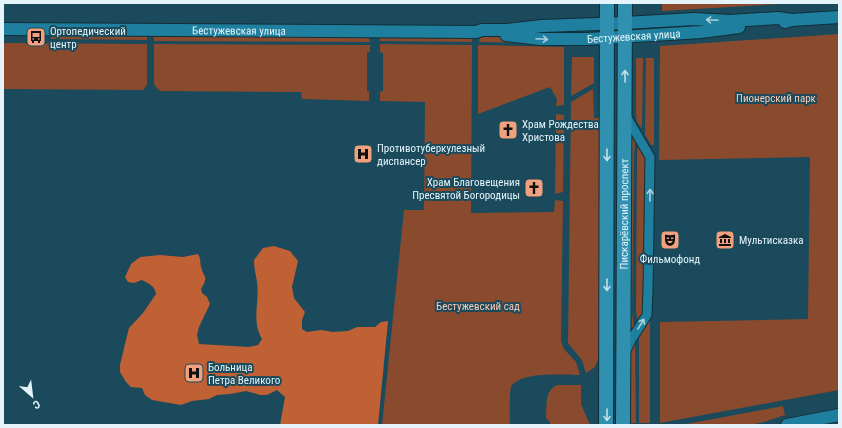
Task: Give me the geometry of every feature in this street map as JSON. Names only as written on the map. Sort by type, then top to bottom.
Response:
[{"type":"main road","name":"Пискарёвский проспект","points":[[606,425],[607,3]]},
{"type":"main road","name":"Пискарёвский проспект","points":[[623,425],[626,3]]},
{"type":"street","name":"Бестужевская улица","points":[[3,29],[476,32],[482,34],[500,34],[540,39],[607,38],[625,30],[694,19],[730,21],[778,18],[792,20],[839,17]]},
{"type":"street","name":"Бестужевская улица","points":[[476,32],[482,30],[507,30],[542,26],[607,24],[625,30]]},
{"type":"street","points":[[623,358],[631,340],[647,314],[650,157],[625,115]]},
{"type":"street","points":[[787,425],[839,416]]},
{"type":"green space","points":[[662,3],[796,3],[662,11]]},
{"type":"green space","points":[[51,34],[147,34],[147,40],[51,39]]},
{"type":"green space","points":[[154,34],[368,36],[370,42],[154,41]]},
{"type":"green space","name":"Пионерский парк","points":[[839,34],[839,390],[660,423],[660,322],[808,319],[810,157],[659,160],[660,46]]},
{"type":"green space","points":[[381,36],[471,37],[472,42],[379,41]]},
{"type":"green space","points":[[480,36],[500,37],[533,43],[479,42]]},
{"type":"green space","points":[[3,43],[147,44],[147,85],[143,90],[3,89]]},
{"type":"green space","points":[[154,44],[370,45],[370,52],[367,53],[367,91],[369,91],[369,101],[302,99],[301,92],[160,91],[155,86],[154,82]]},
{"type":"green space","name":"Бестужевский сад","points":[[380,44],[472,45],[471,213],[554,212],[555,200],[563,201],[561,341],[564,349],[576,362],[580,375],[533,376],[523,378],[516,382],[510,390],[510,425],[382,425],[404,210],[424,210],[425,102],[380,101],[380,92],[383,91],[383,53],[380,52]]},
{"type":"green space","points":[[478,45],[564,47],[564,105],[556,106],[557,99],[550,87],[478,114]]},
{"type":"green space","points":[[572,57],[594,57],[594,83],[571,96]]},
{"type":"green space","points":[[636,58],[643,58],[642,129],[637,122],[636,115]]},
{"type":"green space","points":[[646,58],[654,58],[654,145],[651,145],[645,135]]},
{"type":"green space","points":[[593,89],[594,118],[601,118],[600,354],[595,367],[586,373],[582,360],[568,343],[571,102]]},
{"type":"green space","points":[[556,114],[564,115],[563,192],[555,194]]},
{"type":"green space","points":[[632,137],[635,142],[632,313],[634,326],[632,330],[628,311],[629,155]]},
{"type":"green space","points":[[638,146],[647,158],[642,313],[638,322],[636,312]]},
{"type":"green space","points":[[650,313],[650,423],[639,423],[639,335]]},
{"type":"green space","points":[[635,340],[636,423],[631,423],[631,349]]},
{"type":"green space","points":[[557,385],[581,385],[581,404],[590,425],[550,425],[550,422],[546,418],[547,399],[550,391]]},
{"type":"green space","points":[[783,406],[785,415],[749,425],[681,425]]},
{"type":"shaded area","points":[[274,246],[290,251],[298,261],[292,287],[294,298],[305,312],[302,320],[302,329],[307,332],[321,330],[333,332],[348,331],[357,327],[375,327],[381,322],[388,321],[378,425],[280,425],[285,397],[277,390],[267,395],[260,395],[246,391],[217,395],[209,399],[192,401],[181,405],[152,400],[145,395],[142,388],[131,387],[120,372],[120,365],[129,328],[143,313],[156,294],[153,287],[142,280],[134,283],[128,282],[125,277],[131,264],[140,257],[160,255],[183,257],[198,254],[205,277],[201,289],[202,293],[207,297],[210,304],[199,327],[197,335],[199,344],[249,347],[258,345],[262,339],[256,318],[258,289],[254,260],[263,248]]},
{"type":"place","name":"Ортопедический центр","points":[[36,37]]},
{"type":"place","name":"Храм Рождества Христова","points":[[508,130]]},
{"type":"place","name":"Противотуберкулезный диспансер","points":[[363,154]]},
{"type":"place","name":"Храм Благовещения Пресвятой Богородицы","points":[[534,188]]},
{"type":"place","name":"Фильмофонд","points":[[670,240]]},
{"type":"place","name":"Мультисказка","points":[[725,240]]},
{"type":"place","name":"Больница Петра Великого","points":[[194,373]]}]
